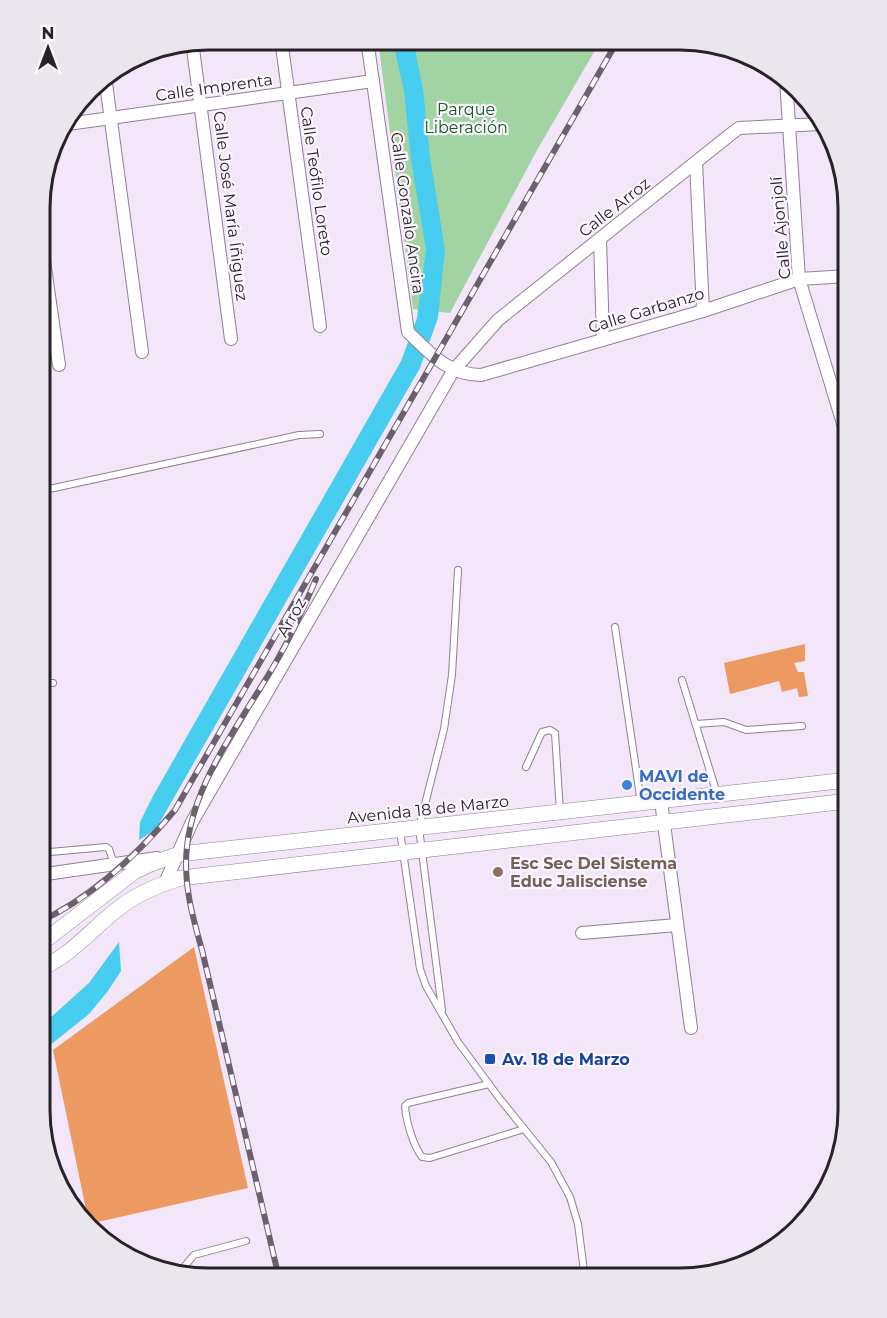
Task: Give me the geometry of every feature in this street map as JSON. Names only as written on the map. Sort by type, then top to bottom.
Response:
[{"type":"street","name":"Calle Teófilo Loreto","points":[[282,49],[320,326]]},
{"type":"street","name":"Calle Gonzalo Ancira","points":[[368,49],[408,332],[453,371]]},
{"type":"street","name":"Calle José María Íñiguez","points":[[193,50],[231,339]]},
{"type":"street","name":"Calle Imprenta","points":[[74,123],[373,81]]},
{"type":"street","points":[[106,86],[142,352]]},
{"type":"street","name":"Calle Ajonjolí","points":[[787,92],[799,279],[838,399]]},
{"type":"street","name":"Calle Arroz","points":[[453,371],[498,320],[739,129],[814,124]]},
{"type":"street","points":[[696,162],[703,311]]},
{"type":"street","points":[[600,239],[603,340]]},
{"type":"street","name":"Calle Garbanzo","points":[[453,371],[468,375],[481,375],[703,311],[799,279],[838,277]]},
{"type":"street","points":[[49,296],[59,365]]},
{"type":"street","name":"Arroz","points":[[165,883],[192,822],[453,371]]},
{"type":"street","name":"Avenida 18 de Marzo","points":[[49,937],[134,873],[148,865],[179,854],[837,781]]},
{"type":"street","points":[[661,801],[691,1028]]},
{"type":"street","points":[[49,965],[138,894],[191,876],[837,802]]},
{"type":"street","points":[[49,874],[179,854]]},
{"type":"street","points":[[582,933],[677,925]]},
{"type":"lane","points":[[49,489],[299,435],[320,434]]},
{"type":"lane","points":[[443,1013],[419,828],[444,729],[452,675],[458,570]]},
{"type":"lane","points":[[615,627],[641,803]]},
{"type":"lane","points":[[682,680],[718,795]]},
{"type":"lane","points":[[696,724],[724,722],[746,730],[802,726]]},
{"type":"lane","points":[[526,767],[542,732],[550,730],[555,733],[561,812]]},
{"type":"lane","points":[[400,830],[420,969],[426,986],[458,1042],[551,1162],[570,1197],[578,1224],[584,1268]]},
{"type":"lane","points":[[49,852],[106,846],[114,864]]},
{"type":"lane","points":[[489,1084],[408,1103],[405,1106],[418,1151],[422,1157],[430,1158],[524,1129]]},
{"type":"lane","points":[[184,1266],[194,1255],[246,1241]]},
{"type":"green space","name":"Parque Liberación","points":[[379,49],[596,49],[536,152],[450,313],[413,309]]},
{"type":"water","points":[[394,49],[415,49],[423,89],[430,157],[445,250],[438,318],[420,368],[156,829],[139,840],[140,822],[153,796],[401,361],[417,318],[426,249],[411,160],[404,91]]},
{"type":"water","points":[[119,942],[121,971],[108,991],[89,1014],[49,1046],[49,1019],[89,983]]},
{"type":"building","points":[[805,644],[805,661],[794,663],[798,672],[804,672],[808,696],[799,697],[797,688],[782,692],[779,681],[730,694],[724,663]]},
{"type":"building","points":[[194,947],[248,1188],[96,1222],[86,1212],[53,1050]]},
{"type":"railway","points":[[49,917],[78,900],[130,859],[175,810],[613,49]]},
{"type":"railway","points":[[277,1268],[192,911],[187,886],[186,860],[192,821],[210,773],[282,652],[316,579]]},
{"type":"place","name":"MAVI de Occidente","points":[[627,785]]},
{"type":"place","name":"Esc Sec Del Sistema Educ Jalisciense","points":[[498,872]]},
{"type":"place","name":"Av. 18 de Marzo","points":[[490,1059]]}]
